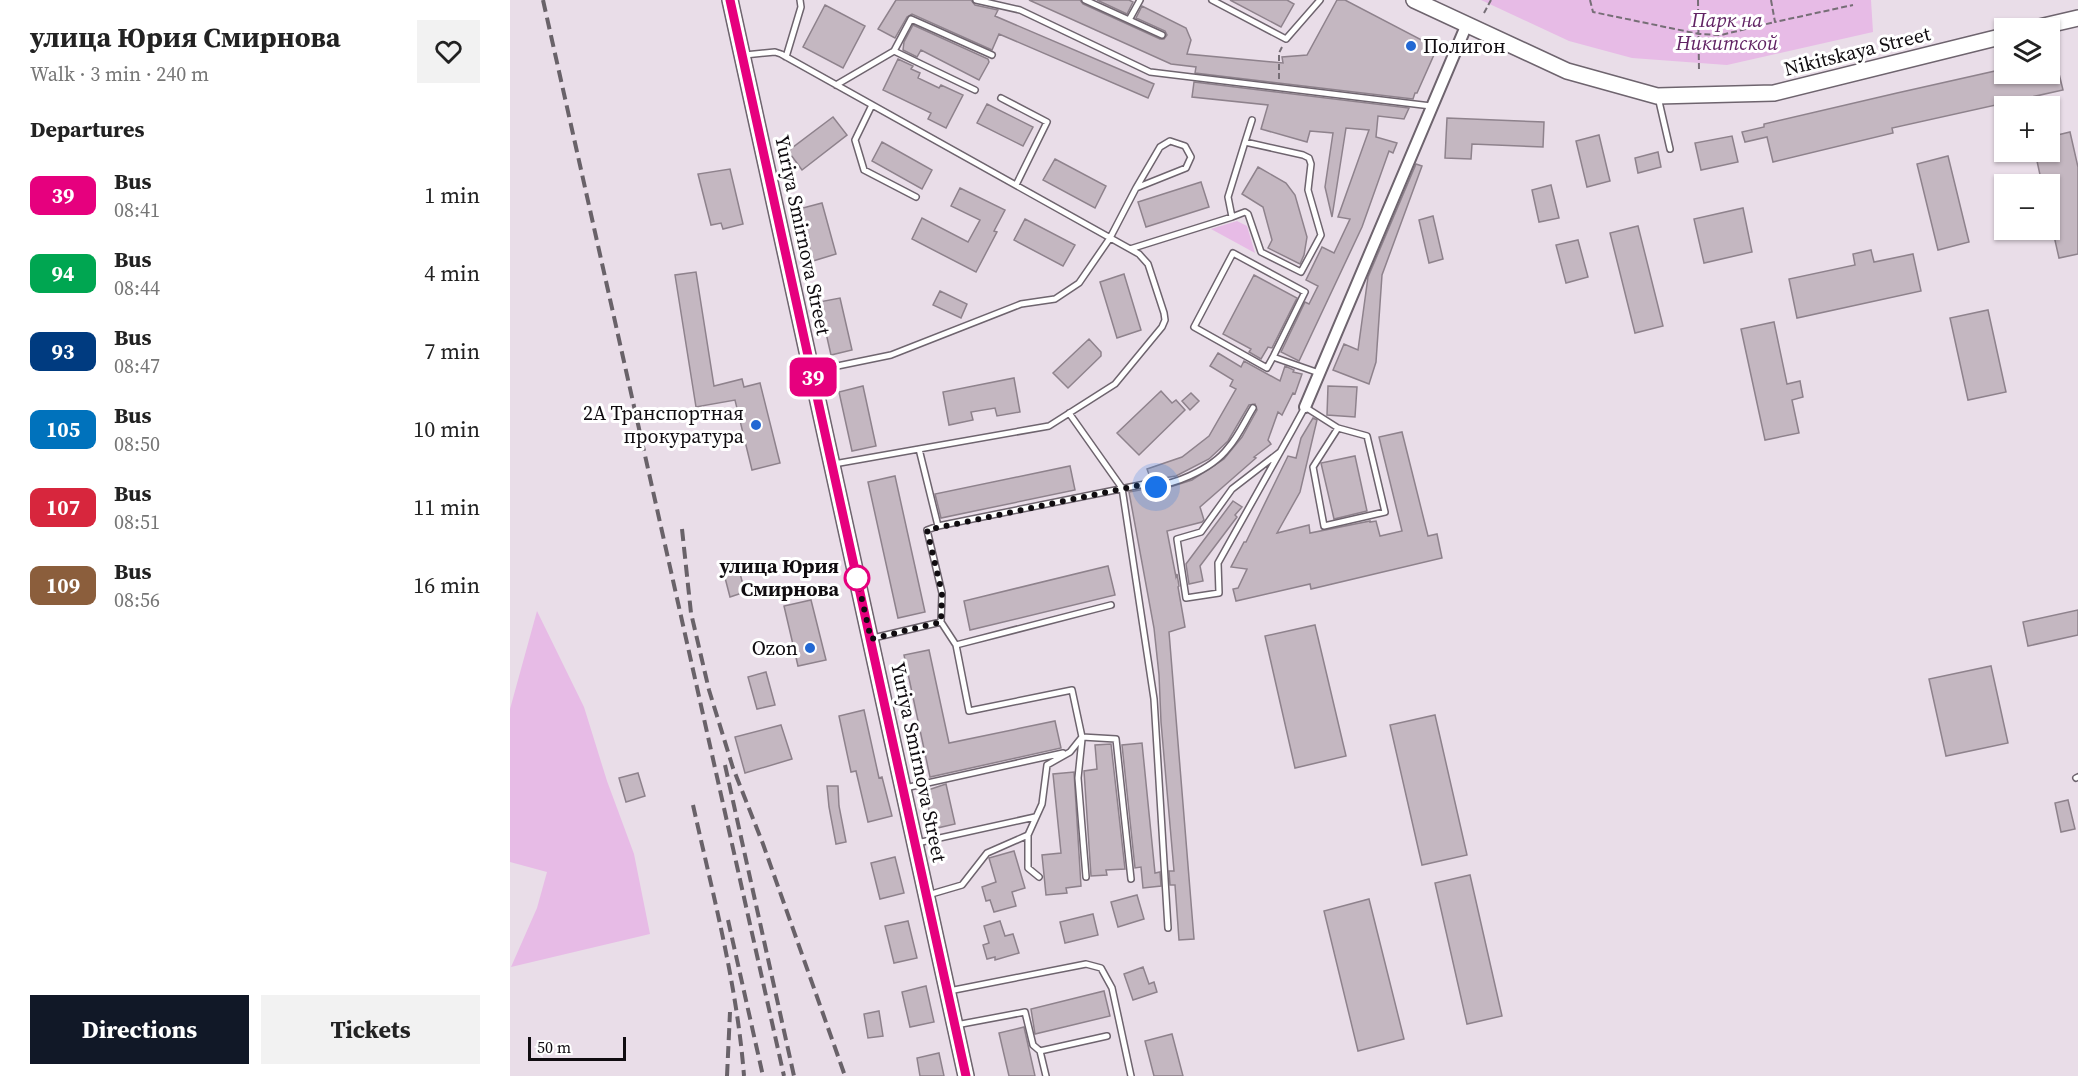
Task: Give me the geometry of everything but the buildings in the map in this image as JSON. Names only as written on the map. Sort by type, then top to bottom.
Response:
[{"type":"main road","name":"Yuriya Smirnova Street","points":[[730,0],[966,1076]]},
{"type":"main road","name":"Nikitskaya Street","points":[[1414,0],[1567,71],[1657,96],[1774,93],[1994,38]]},
{"type":"main road","points":[[2060,22],[2078,18]]},
{"type":"street","points":[[1305,407],[1467,24]]},
{"type":"lane","points":[[786,57],[801,7],[800,0]]},
{"type":"lane","points":[[976,0],[1020,10],[1150,72],[1431,105]]},
{"type":"lane","points":[[1008,7],[1011,0]]},
{"type":"lane","points":[[1085,0],[1162,35]]},
{"type":"lane","points":[[1129,20],[1140,0]]},
{"type":"lane","points":[[1212,0],[1286,39],[1320,0]]},
{"type":"lane","points":[[836,85],[894,51],[911,19],[992,55]]},
{"type":"lane","points":[[894,51],[975,90]]},
{"type":"lane","points":[[743,55],[774,52],[786,57],[1130,249],[1148,264],[1165,320],[1162,327],[1114,384],[1049,426],[832,464]]},
{"type":"lane","points":[[1657,96],[1670,149]]},
{"type":"lane","points":[[1001,98],[1047,122],[1016,185]]},
{"type":"lane","points":[[872,105],[855,140],[864,170],[915,196]]},
{"type":"lane","points":[[1232,217],[1228,197],[1252,120]]},
{"type":"lane","points":[[812,372],[891,355],[1021,304],[1055,299],[1079,283],[1110,238],[1136,188],[1160,147],[1170,141],[1185,146],[1191,157],[1186,168],[1136,188]]},
{"type":"lane","points":[[1130,249],[1247,213],[1261,252],[1298,271],[1304,270],[1320,235],[1308,194],[1311,165],[1309,158],[1245,142]]},
{"type":"lane","points":[[1233,253],[1305,292],[1273,357],[1267,368],[1194,327],[1233,253]]},
{"type":"lane","points":[[1273,357],[1319,373]]},
{"type":"lane","points":[[1280,452],[1232,489],[1201,532],[1177,539],[1186,598],[1219,594],[1218,563],[1280,452],[1305,407],[1338,428],[1367,436],[1385,512],[1324,526],[1313,467],[1338,428]]},
{"type":"lane","points":[[1086,877],[1078,777],[1082,737],[1072,690],[969,711],[956,645],[941,622],[942,593],[927,530],[1122,488],[1145,484],[1156,487],[1170,483],[1211,465],[1228,449],[1253,408]]},
{"type":"lane","points":[[1069,413],[1122,488],[1154,699],[1168,928]]},
{"type":"lane","points":[[919,449],[938,526]]},
{"type":"lane","points":[[956,645],[1111,606]]},
{"type":"lane","points":[[871,639],[941,622]]},
{"type":"lane","points":[[1039,877],[1028,868],[1028,834],[1042,804],[1047,765],[1070,752],[1082,737]]},
{"type":"lane","points":[[1082,737],[1116,739],[1131,879]]},
{"type":"lane","points":[[903,788],[1070,752]]},
{"type":"lane","points":[[915,844],[1035,818]]},
{"type":"lane","points":[[927,895],[962,885],[987,853],[1028,834]]},
{"type":"lane","points":[[948,992],[1086,964],[1101,968],[1112,988],[1131,1076]]},
{"type":"lane","points":[[955,1025],[1024,1012],[1033,1045],[1040,1051],[1046,1076]]},
{"type":"lane","points":[[1040,1051],[1107,1036]]},
{"type":"path","points":[[1484,14],[1491,0]]},
{"type":"path","points":[[1590,0],[1593,12],[1699,33],[1721,35],[1853,5]]},
{"type":"path","points":[[1698,0],[1700,70]]},
{"type":"path","points":[[1771,0],[1775,22]]},
{"type":"path","points":[[1279,87],[1279,53],[1286,39]]},
{"type":"green space","name":"Парк на Никитской","points":[[1481,0],[1871,0],[1873,32],[1727,65],[1632,58],[1569,41]]},
{"type":"green space","points":[[1237,221],[1247,226],[1255,253],[1211,229]]},
{"type":"green space","points":[[537,611],[584,707],[607,781],[634,854],[650,934],[511,967],[537,908],[547,872],[510,862],[510,709]]},
{"type":"railway","points":[[543,0],[784,1076]]},
{"type":"railway","points":[[682,529],[691,613],[709,690],[733,768],[763,844],[845,1076]]},
{"type":"railway","points":[[725,765],[794,1076]]},
{"type":"railway","points":[[693,805],[730,974],[744,1076]]},
{"type":"railway","points":[[728,920],[763,1076]]},
{"type":"railway","points":[[727,1076],[730,1012]]},
{"type":"bus line","name":"39","points":[[730,0],[966,1076]]},
{"type":"place","name":"Полигон","points":[[1411,46]]},
{"type":"place","name":"2А Транспортная прокуратура","points":[[756,425]]},
{"type":"place","name":"улица Юрия Смирнова","points":[[857,578]]},
{"type":"place","name":"Ozon","points":[[810,648]]},
{"type":"route","points":[[857,578],[871,639],[941,622],[942,593],[927,530],[1145,484],[1156,487]]}]
